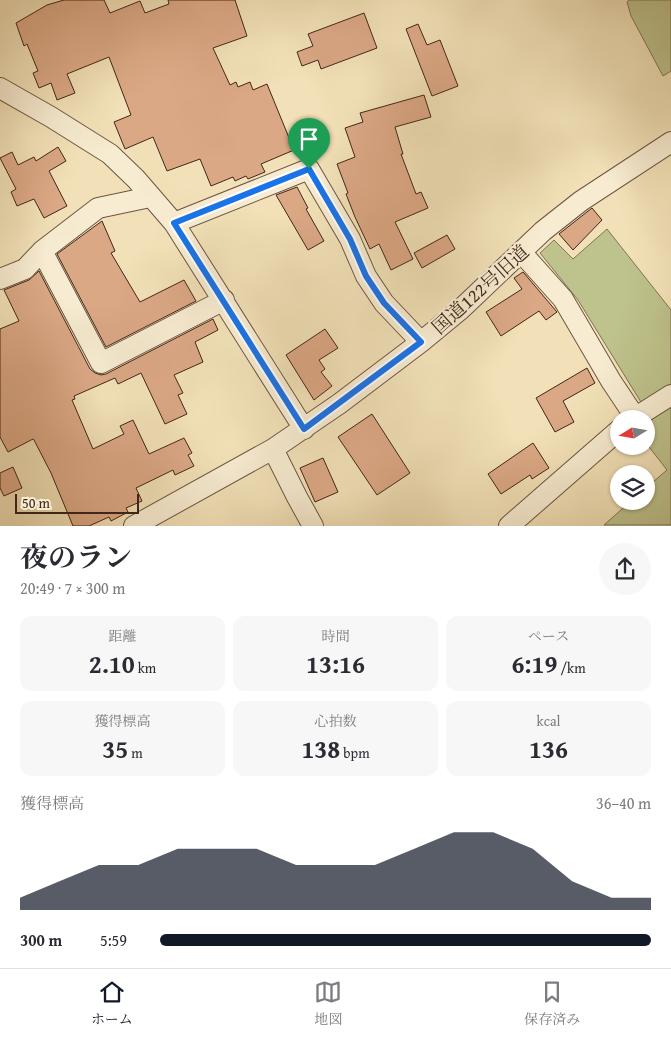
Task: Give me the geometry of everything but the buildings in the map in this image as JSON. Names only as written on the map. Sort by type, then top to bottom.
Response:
[{"type":"street","points":[[0,88],[110,154],[136,179],[174,223],[304,429]]},
{"type":"street","name":"国道122号旧道","points":[[134,526],[273,449],[304,429],[421,342],[461,309],[543,231],[581,202],[671,142]]},
{"type":"street","points":[[174,223],[309,169],[350,239],[366,276],[384,303],[421,342]]},
{"type":"street","points":[[0,279],[25,269],[42,251],[98,208],[150,197]]},
{"type":"street","points":[[42,251],[101,363],[224,300]]},
{"type":"street","points":[[521,252],[562,299],[629,410]]},
{"type":"street","points":[[647,410],[671,395]]},
{"type":"street","points":[[509,526],[610,438]]},
{"type":"street","points":[[273,449],[296,497],[313,526]]},
{"type":"green space","points":[[629,0],[671,0],[671,71],[663,76],[631,16],[627,2]]},
{"type":"green space","points":[[607,229],[671,310],[671,525],[604,525],[621,510],[655,510],[655,480],[667,470],[655,455],[655,410],[646,410],[578,300],[540,253],[554,240],[573,259]]},
{"type":"route","points":[[309,169],[350,239],[366,276],[384,303],[421,342],[304,429],[174,223],[309,169]]}]
